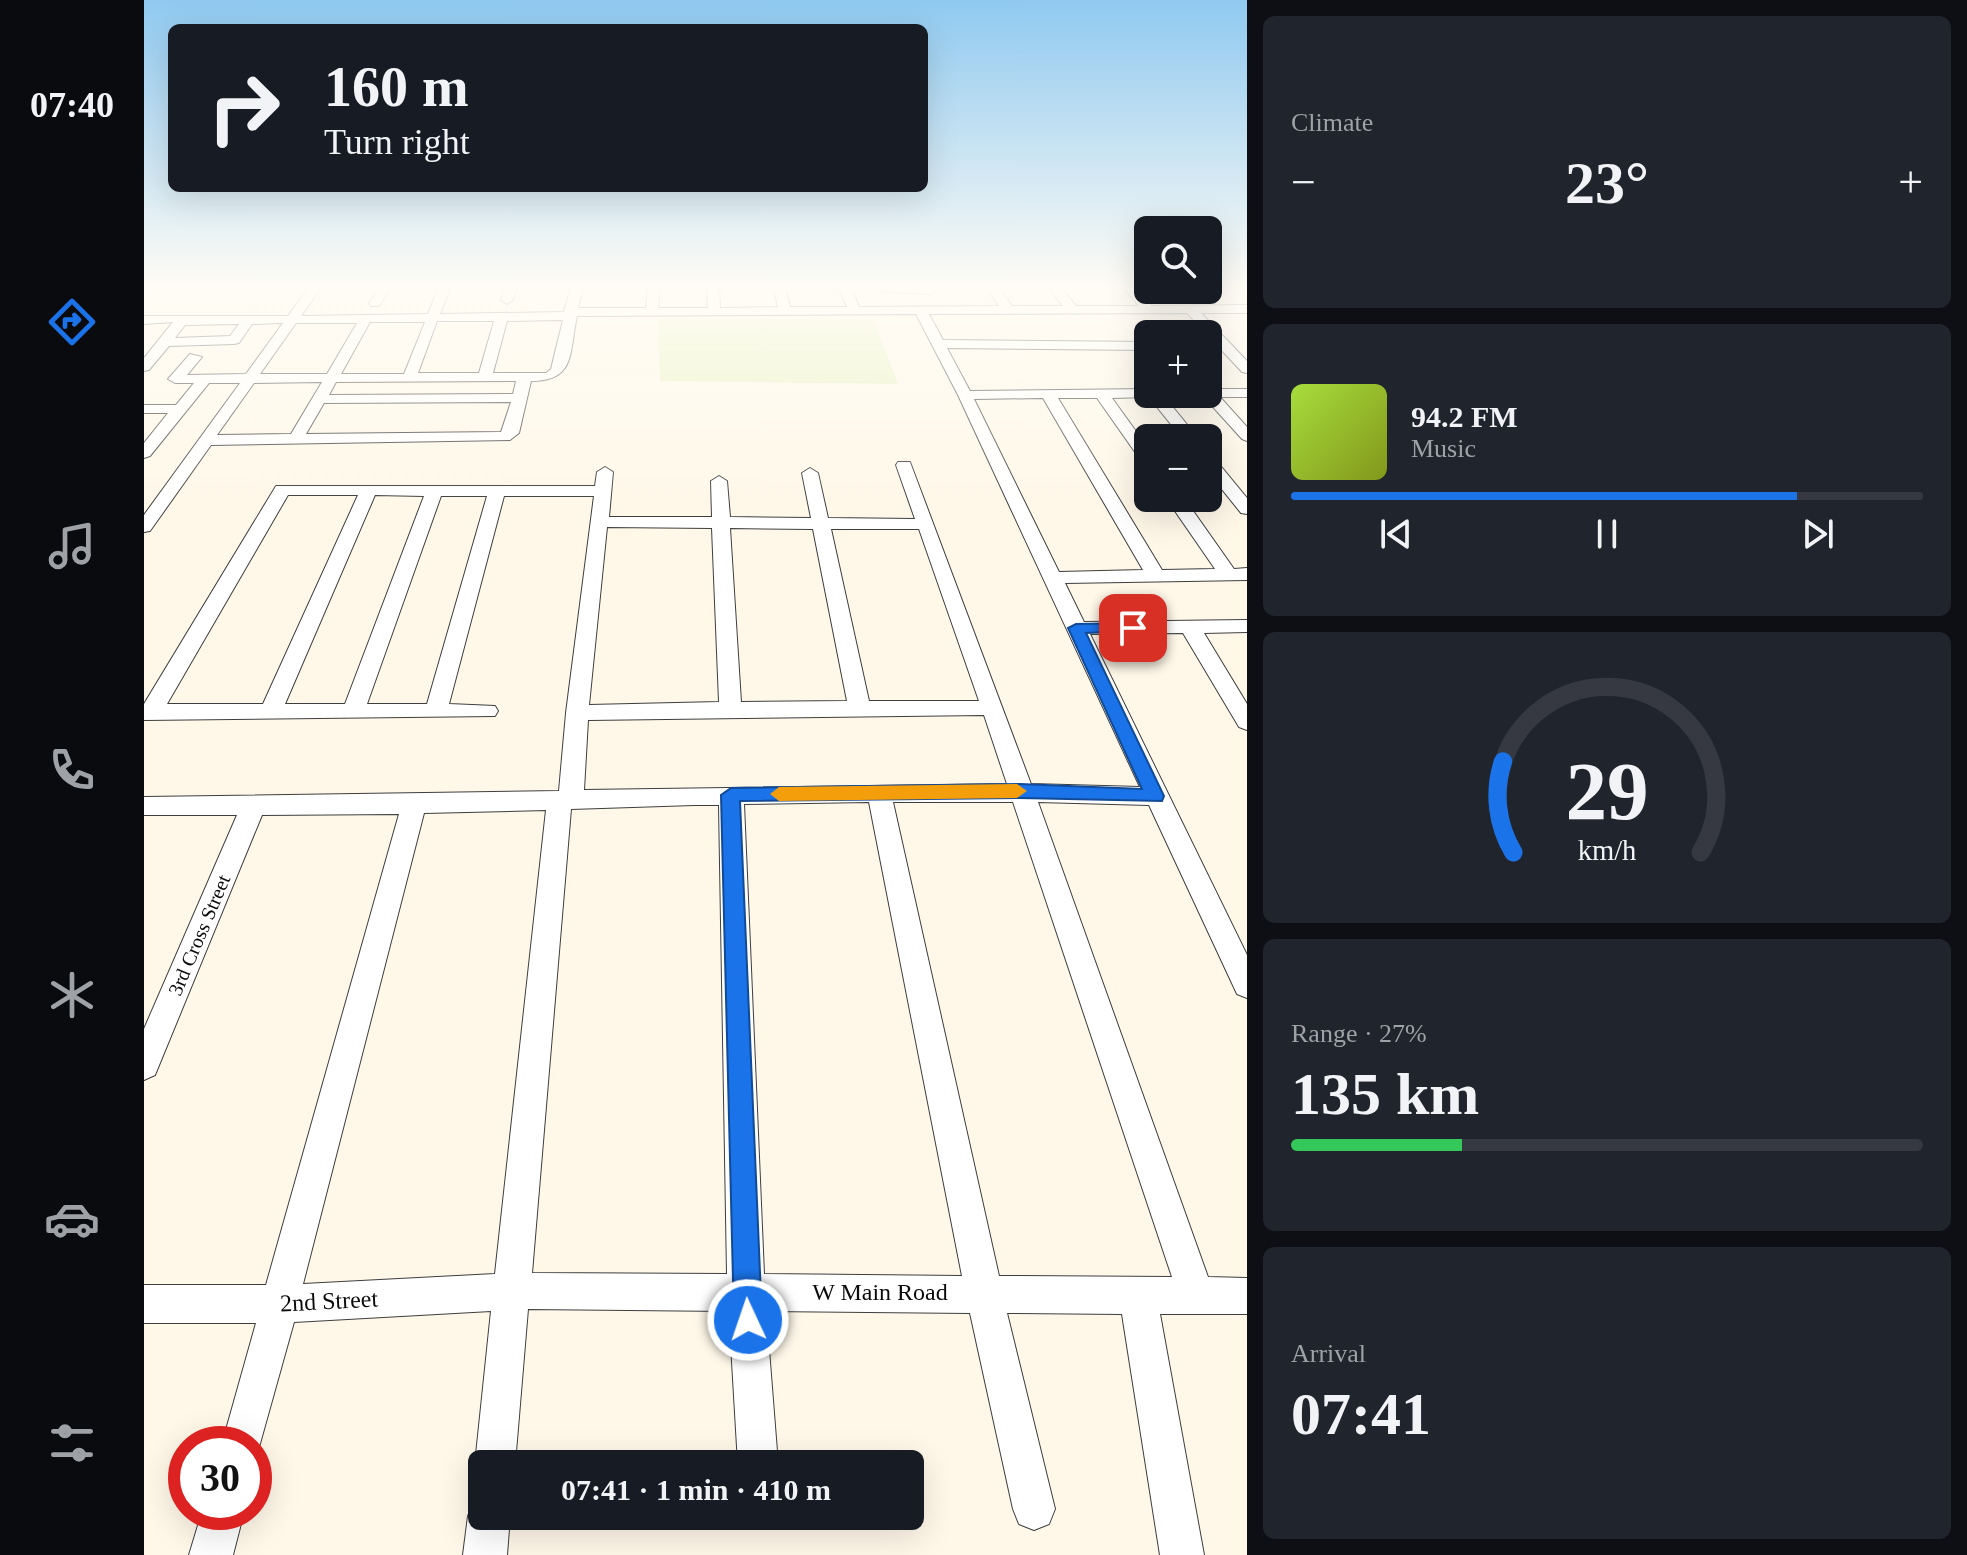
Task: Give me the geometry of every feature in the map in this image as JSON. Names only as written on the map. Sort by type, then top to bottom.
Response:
[{"type":"street","points":[[194,359],[175,379],[524,379],[557,375],[560,359]]},
{"type":"street","points":[[144,527],[266,359]]},
{"type":"street","points":[[296,439],[343,359]]},
{"type":"street","points":[[408,380],[417,359]]},
{"type":"street","points":[[484,379],[490,359]]},
{"type":"street","points":[[953,359],[965,395],[1247,985]]},
{"type":"street","points":[[208,440],[504,437],[511,433],[524,379]]},
{"type":"street","points":[[147,446],[203,381]]},
{"type":"street","points":[[965,395],[1134,393]]},
{"type":"street","points":[[1222,393],[1247,393]]},
{"type":"street","points":[[1048,394],[1156,576]]},
{"type":"street","points":[[1102,394],[1134,439]]},
{"type":"street","points":[[320,399],[519,398]]},
{"type":"street","points":[[1165,408],[1179,424]]},
{"type":"street","points":[[1222,408],[1247,436]]},
{"type":"street","points":[[144,409],[180,409]]},
{"type":"street","points":[[904,465],[1197,1297]]},
{"type":"street","points":[[810,473],[859,708]]},
{"type":"street","points":[[1222,478],[1247,509]]},
{"type":"street","points":[[719,481],[730,709]]},
{"type":"street","points":[[148,712],[282,490],[497,491],[604,482],[565,800],[496,1450]]},
{"type":"street","points":[[353,711],[434,491]]},
{"type":"street","points":[[436,711],[497,491]]},
{"type":"street","points":[[271,711],[368,492]]},
{"type":"street","points":[[1187,512],[1238,574]]},
{"type":"street","points":[[599,522],[925,524]]},
{"type":"street","points":[[1052,578],[1238,574]]},
{"type":"street","points":[[1076,628],[1247,626]]},
{"type":"street","points":[[1190,627],[1247,722]]},
{"type":"street","points":[[577,713],[992,708]]},
{"type":"street","points":[[148,712],[487,711]]},
{"type":"street","points":[[144,806],[414,805],[731,795],[1020,791],[1155,796]]},
{"type":"street","points":[[879,793],[984,1292],[1034,1509]]},
{"type":"street","points":[[731,795],[746,1292],[757,1450]]},
{"type":"street","name":"3rd Cross Street","points":[[144,1065],[254,805]]},
{"type":"street","points":[[247,1426],[414,805]]},
{"type":"street","name":"W Main Road","points":[[513,1291],[1247,1296]]},
{"type":"street","name":"2nd Street","points":[[144,1304],[282,1304],[513,1291]]},
{"type":"street","points":[[1138,1296],[1182,1555]]},
{"type":"street","points":[[211,1555],[218,1530]]},
{"type":"street","points":[[485,1555],[488,1530]]},
{"type":"green space","points":[[659,359],[888,359],[898,384],[660,381]]},
{"type":"slow traffic","points":[[779,794],[1017,791]]},
{"type":"route","points":[[748,1320],[731,795],[1020,791],[1155,796],[1076,628],[1133,628]]}]
